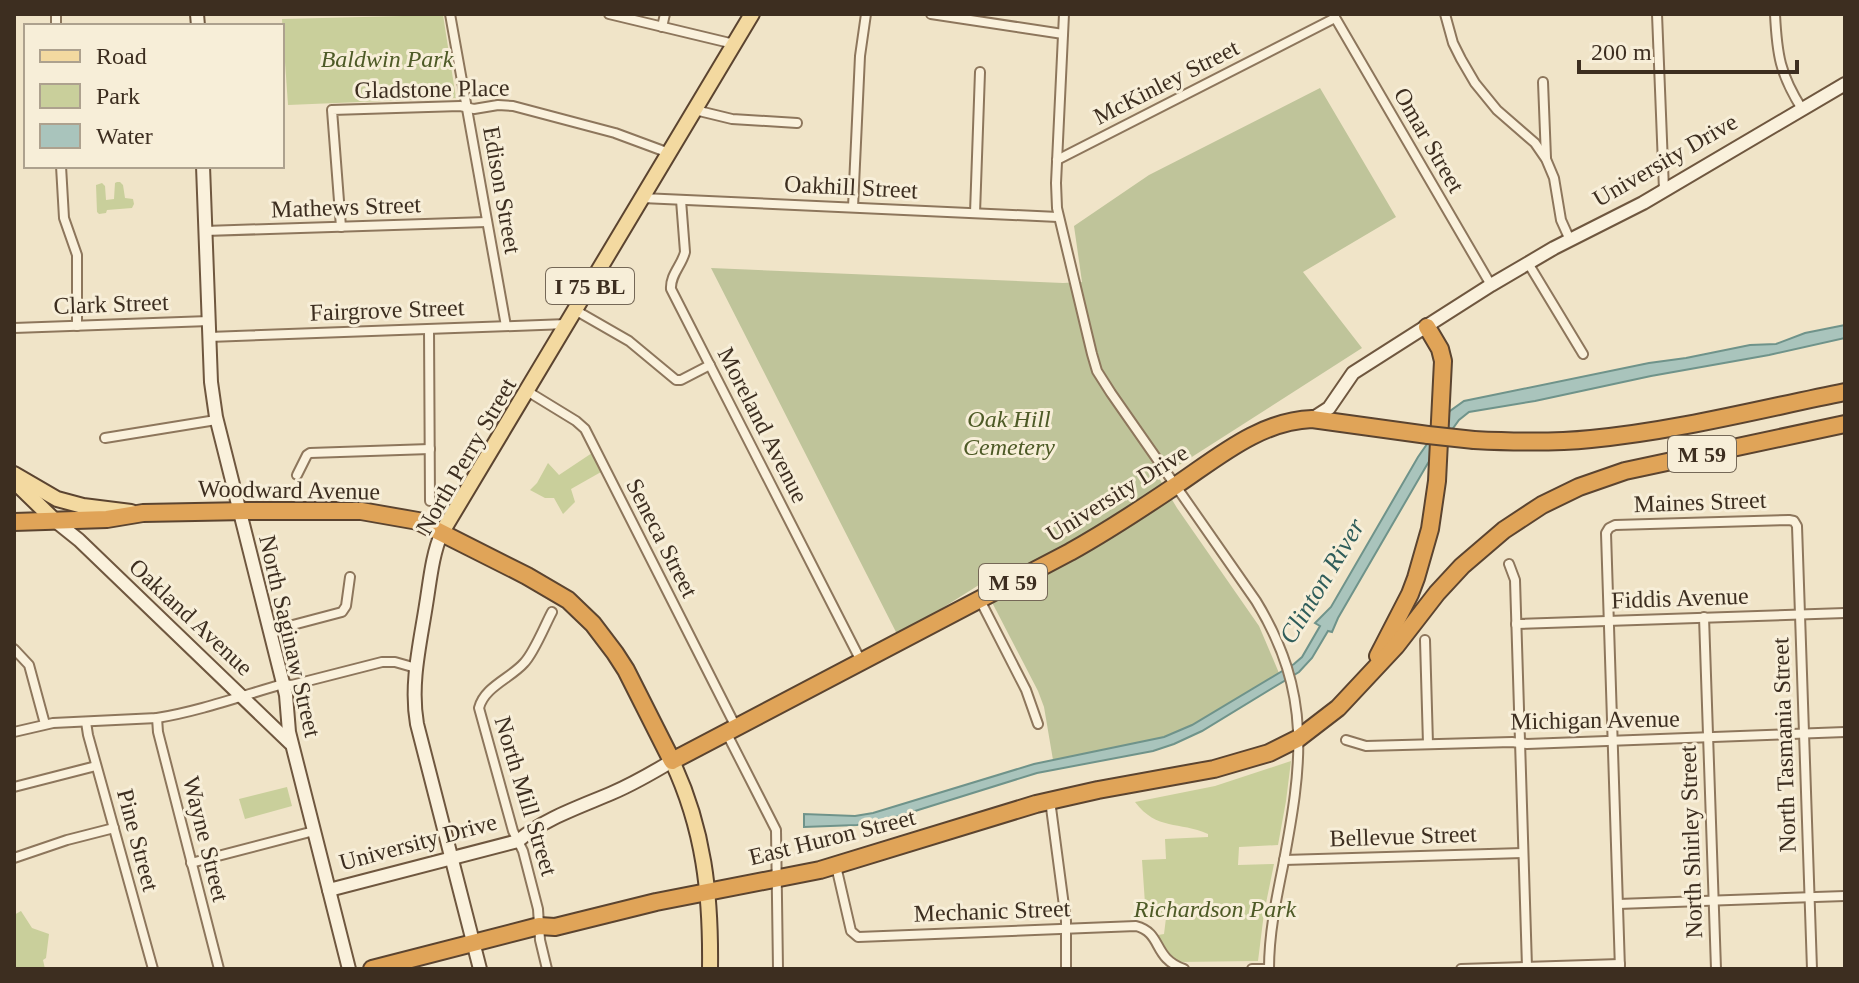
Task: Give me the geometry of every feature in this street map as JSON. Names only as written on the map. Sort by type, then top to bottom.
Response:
[{"type":"highway","points":[[1368,675],[1416,578],[1433,512],[1443,361],[1427,327]]},
{"type":"highway","name":"M 59","points":[[1312,419],[1474,440],[1543,442],[1654,431],[1845,392]]},
{"type":"highway","name":"University Drive","points":[[672,761],[1086,543],[1263,429],[1281,422],[1312,419]]},
{"type":"highway","name":"M 59","points":[[1299,738],[1338,708],[1478,550],[1524,516],[1561,495],[1625,471],[1845,425]]},
{"type":"highway","name":"Woodward Avenue","points":[[14,522],[107,519],[143,513],[239,511],[361,511],[418,521],[568,600],[593,624],[626,670],[672,761]]},
{"type":"highway","name":"East Huron Street","points":[[372,969],[539,926],[555,927],[656,902],[836,866],[1050,800],[1244,762],[1299,738]]},
{"type":"main road","name":"North Perry Street","points":[[442,532],[752,14]]},
{"type":"main road","points":[[14,474],[57,499],[83,506],[143,513]]},
{"type":"main road","points":[[14,481],[54,520]]},
{"type":"main road","name":"Woodward Avenue","points":[[672,761],[687,794],[700,840],[707,892],[710,969]]},
{"type":"street","name":"Edison Street","points":[[450,14],[506,326]]},
{"type":"street","points":[[609,14],[734,44]]},
{"type":"street","points":[[662,27],[665,14]]},
{"type":"street","points":[[853,207],[860,56],[866,14]]},
{"type":"street","points":[[931,14],[1063,34]]},
{"type":"street","points":[[1064,14],[1057,160],[1058,217],[1097,371],[1259,606],[1272,630],[1292,683],[1299,738],[1296,789],[1272,923],[1269,969],[1252,969]]},
{"type":"street","points":[[1445,14],[1453,43],[1475,83],[1497,110],[1535,143],[1546,159],[1554,178],[1561,220],[1570,240]]},
{"type":"street","points":[[1657,14],[1664,190]]},
{"type":"street","points":[[1775,14],[1779,62],[1787,84],[1802,109]]},
{"type":"street","name":"McKinley Street","points":[[1057,160],[1334,16]]},
{"type":"street","name":"Omar Street","points":[[1334,16],[1491,285]]},
{"type":"street","points":[[975,213],[980,72]]},
{"type":"street","points":[[1543,82],[1546,159]]},
{"type":"street","name":"University Drive","points":[[1312,419],[1329,408],[1347,379],[1357,370],[1491,285],[1664,190],[1845,84]]},
{"type":"street","name":"Gladstone Place","points":[[341,227],[332,110],[460,106],[474,109],[509,105],[615,133],[669,153]]},
{"type":"street","points":[[695,110],[732,119],[797,123]]},
{"type":"street","points":[[61,168],[64,218],[77,255],[77,326]]},
{"type":"street","name":"North Saginaw Street","points":[[203,168],[209,337],[216,420],[283,684],[289,729],[349,969]]},
{"type":"street","name":"Oakhill Street","points":[[642,198],[1058,217]]},
{"type":"street","name":"Moreland Avenue","points":[[681,200],[685,252],[670,287],[862,661]]},
{"type":"street","name":"Mathews Street","points":[[205,231],[487,222]]},
{"type":"street","points":[[1528,263],[1583,354]]},
{"type":"street","points":[[575,310],[629,341],[676,380],[710,365]]},
{"type":"street","name":"Clark Street","points":[[14,328],[209,321]]},
{"type":"street","name":"Fairgrove Street","points":[[209,337],[567,324]]},
{"type":"street","points":[[429,329],[430,501]]},
{"type":"street","name":"Seneca Street","points":[[527,391],[585,429],[731,730],[775,828],[778,969]]},
{"type":"street","points":[[105,438],[216,420]]},
{"type":"street","points":[[297,475],[310,453],[430,449]]},
{"type":"street","name":"Oakland Avenue","points":[[54,520],[79,540],[242,696],[294,750]]},
{"type":"street","name":"Maines Street","points":[[1608,620],[1605,535],[1615,525],[1794,521]]},
{"type":"street","name":"North Tasmania Street","points":[[1794,521],[1797,526],[1812,969]]},
{"type":"street","name":"North Perry Street","points":[[442,532],[413,696],[415,715],[480,969]]},
{"type":"street","points":[[1509,564],[1514,578],[1527,967]]},
{"type":"street","points":[[270,631],[342,612],[346,606],[350,577]]},
{"type":"street","points":[[980,600],[1026,690],[1038,724]]},
{"type":"street","name":"North Mill Street","points":[[547,969],[540,940],[538,909],[479,705],[487,693],[527,661],[552,612]]},
{"type":"street","name":"Fiddis Avenue","points":[[1516,624],[1845,613]]},
{"type":"street","name":"North Shirley Street","points":[[1704,617],[1716,969]]},
{"type":"street","points":[[1461,969],[1620,966],[1608,620]]},
{"type":"street","points":[[1425,640],[1428,744]]},
{"type":"street","points":[[14,649],[29,665],[45,724]]},
{"type":"street","points":[[14,732],[45,724],[157,718],[204,708],[283,684],[292,685],[382,662],[416,668]]},
{"type":"street","name":"Wayne Street","points":[[157,718],[219,969]]},
{"type":"street","name":"Pine Street","points":[[86,722],[153,969]]},
{"type":"street","name":"Michigan Avenue","points":[[1346,740],[1364,746],[1845,732]]},
{"type":"street","name":"University Drive","points":[[329,890],[518,841],[525,834],[626,787],[672,761]]},
{"type":"street","points":[[14,787],[96,766]]},
{"type":"street","points":[[1050,800],[1065,928],[1066,969]]},
{"type":"street","points":[[14,858],[114,828]]},
{"type":"street","points":[[191,863],[314,831]]},
{"type":"street","name":"Bellevue Street","points":[[1284,860],[1523,853]]},
{"type":"street","name":"Mechanic Street","points":[[836,866],[851,931],[858,937],[1132,926],[1151,933],[1165,958],[1184,969]]},
{"type":"street","points":[[1618,904],[1845,896]]},
{"type":"green space","name":"Baldwin Park","points":[[443,15],[456,98],[288,105],[282,19]]},
{"type":"green space","name":"Oak Hill Cemetery","points":[[1320,88],[1396,217],[1303,272],[1362,348],[1159,478],[1259,626],[1279,673],[1211,715],[1170,735],[1127,747],[1053,760],[1044,707],[1038,691],[982,583],[898,636],[711,268],[1082,282],[1074,226],[1149,175]]},
{"type":"green space","points":[[120,182],[125,198],[133,199],[132,208],[107,210],[99,214],[96,185],[102,183],[105,186],[106,200],[114,199],[115,183]]},
{"type":"green space","points":[[592,453],[601,472],[571,489],[575,502],[563,514],[554,498],[545,498],[530,490],[548,463],[559,475]]},
{"type":"green space","name":"Richardson Park","points":[[1291,761],[1278,845],[1239,847],[1238,865],[1274,864],[1258,961],[1177,962],[1165,950],[1158,935],[1164,934],[1166,918],[1146,918],[1142,860],[1166,859],[1165,839],[1208,837],[1208,834],[1160,821],[1135,802],[1215,786]]},
{"type":"green space","points":[[287,787],[292,806],[245,819],[239,799]]},
{"type":"green space","points":[[21,911],[32,928],[49,934],[46,958],[43,960],[45,969],[14,969],[14,915]]},
{"type":"water","points":[[1845,325],[1845,338],[1469,412],[1459,420],[1428,463],[1332,632],[1328,631],[1312,658],[1299,672],[1202,731],[1153,751],[1037,773],[883,821],[804,827],[804,814],[855,816],[873,813],[1034,764],[1164,737],[1192,725],[1294,664],[1302,657],[1320,626],[1315,623],[1331,607],[1418,457],[1450,411],[1464,401],[1649,363],[1750,345],[1776,344],[1805,333]]},
{"type":"water label","name":"Clinton River","points":[[1322,581]]}]
